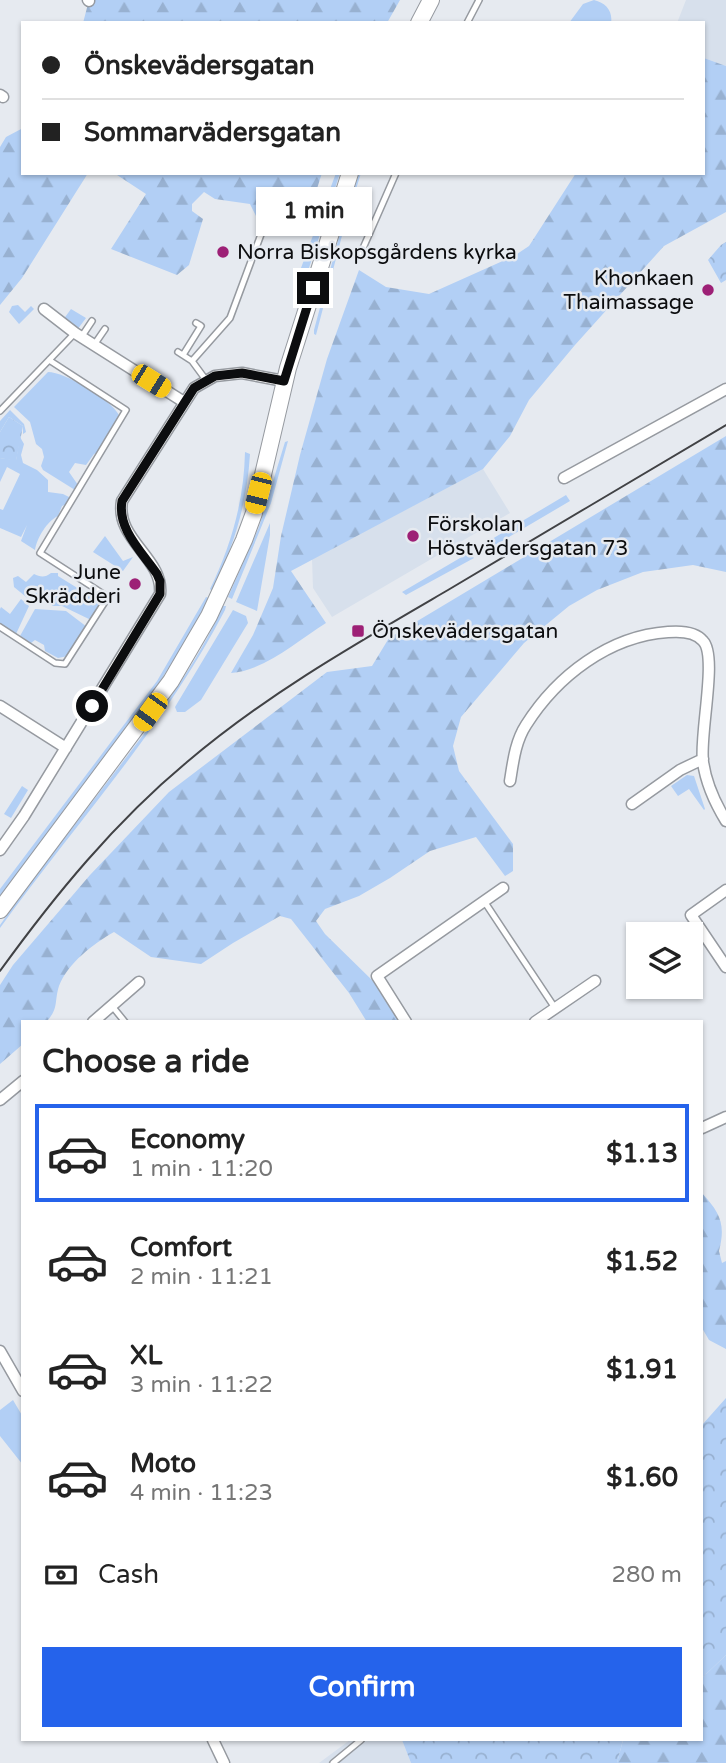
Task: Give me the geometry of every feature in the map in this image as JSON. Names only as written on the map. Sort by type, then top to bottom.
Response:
[{"type":"street","points":[[420,21],[431,0]]},
{"type":"street","points":[[0,910],[150,712],[178,671],[231,573],[251,522],[284,381],[349,175]]},
{"type":"street","points":[[44,309],[94,345],[184,402]]},
{"type":"street","points":[[0,850],[160,594],[157,574],[122,524],[122,501],[194,388],[215,376],[242,373],[284,381]]},
{"type":"street","points":[[564,478],[726,389]]},
{"type":"street","points":[[510,782],[514,754],[525,727],[563,682],[585,662],[625,640],[682,631],[705,642],[708,651],[710,660],[703,759],[716,804],[726,821]]},
{"type":"street","points":[[0,706],[66,748]]},
{"type":"street","points":[[632,804],[680,770],[703,759]]},
{"type":"street","points":[[405,1020],[377,976],[503,888]]},
{"type":"street","points":[[726,890],[691,915],[726,967]]},
{"type":"street","points":[[538,1020],[595,981]]},
{"type":"street","points":[[95,1020],[139,982]]},
{"type":"street","points":[[0,1100],[21,1083]]},
{"type":"street","points":[[703,1128],[726,1117]]},
{"type":"street","points":[[0,1350],[21,1387]]},
{"type":"street","points":[[213,1741],[224,1763]]},
{"type":"lane","points":[[468,21],[479,0]]},
{"type":"lane","points":[[360,255],[395,175]]},
{"type":"lane","points":[[192,361],[230,318],[264,229]]},
{"type":"lane","points":[[0,411],[49,360],[92,321]]},
{"type":"lane","points":[[196,323],[201,326],[181,353],[192,361],[206,380]]},
{"type":"lane","points":[[94,345],[105,329]]},
{"type":"lane","points":[[0,626],[55,663],[65,664],[108,597],[40,553],[126,410],[49,360]]},
{"type":"lane","points":[[484,901],[555,1008]]},
{"type":"lane","points":[[112,1006],[123,1020]]},
{"type":"lane","points":[[332,1763],[360,1741]]},
{"type":"shaded area","points":[[686,0],[726,0],[726,66],[705,58],[705,21],[678,21]]},
{"type":"shaded area","name":"Förskolan Höstvädersgatan 73","points":[[483,469],[510,513],[332,617],[313,588],[312,559]]},
{"type":"shaded area","points":[[349,1741],[402,1741],[411,1763],[319,1763]]},
{"type":"green space","points":[[89,0],[400,0],[388,21],[84,21]]},
{"type":"green space","points":[[594,0],[602,3],[608,8],[611,21],[570,21],[583,4]]},
{"type":"green space","points":[[705,58],[726,66],[726,212],[664,246],[529,400],[510,436],[483,469],[291,571],[326,623],[269,661],[231,673],[253,635],[273,588],[281,536],[300,455],[327,359],[359,270],[386,287],[429,294],[514,256],[529,246],[575,175],[705,175]]},
{"type":"green space","points":[[21,129],[21,175],[87,175],[22,278],[0,305],[0,147],[6,137]]},
{"type":"green space","points":[[117,175],[321,175],[305,226],[291,219],[274,223],[258,220],[250,204],[215,199],[204,192],[192,204],[192,211],[203,219],[189,265],[177,275],[111,249],[146,194]]},
{"type":"green space","points":[[335,175],[339,175],[309,268],[298,288],[294,287]]},
{"type":"green space","points":[[360,175],[316,335],[314,330],[340,233]]},
{"type":"green space","points":[[726,242],[726,280],[721,283],[708,260]]},
{"type":"green space","points":[[18,305],[25,312],[31,306],[34,309],[19,324],[9,312],[12,306]]},
{"type":"green space","points":[[71,309],[86,318],[77,330],[63,320]]},
{"type":"green space","points":[[48,372],[65,376],[86,388],[119,415],[99,452],[94,454],[86,465],[75,463],[69,472],[78,485],[75,490],[43,470],[42,449],[36,444],[30,422],[14,407]]},
{"type":"green space","points":[[10,410],[24,424],[26,432],[23,434],[23,426],[9,417],[0,432],[0,421]]},
{"type":"green space","points":[[9,417],[23,426],[16,461],[0,458],[0,432]]},
{"type":"green space","points":[[726,436],[726,572],[693,565],[643,572],[597,590],[569,606],[524,643],[461,717],[453,746],[459,771],[513,844],[513,871],[505,876],[476,837],[430,851],[359,896],[325,909],[316,921],[325,934],[374,982],[400,1020],[366,1020],[349,993],[291,919],[280,916],[201,964],[151,957],[114,932],[90,948],[68,970],[59,986],[55,1009],[48,1020],[21,1020],[21,1046],[0,1064],[0,985],[13,965],[90,875],[169,792],[327,672],[372,666],[389,638]]},
{"type":"green space","points":[[20,437],[24,444],[21,455],[23,463],[48,480],[48,492],[71,498],[43,530],[35,550],[21,541],[27,525],[21,537],[0,528],[0,509],[3,510],[20,474],[7,467],[0,482],[0,458],[16,460]]},
{"type":"green space","points":[[288,441],[271,503],[232,599],[228,597],[259,527],[285,442]]},
{"type":"green space","points":[[245,452],[250,454],[242,507],[227,558],[212,591],[210,589],[235,523]]},
{"type":"green space","points":[[566,495],[570,501],[487,550],[482,545]]},
{"type":"green space","points":[[270,523],[270,535],[257,611],[236,602]]},
{"type":"green space","points":[[105,536],[123,561],[133,557],[123,571],[93,552]]},
{"type":"green space","points":[[472,551],[474,558],[406,595],[402,592]]},
{"type":"green space","points":[[58,573],[58,576],[87,594],[91,592],[97,599],[99,607],[91,620],[62,606],[52,606],[50,598],[44,596],[38,596],[31,601],[14,587],[13,578],[18,576],[26,582],[34,574],[47,576]]},
{"type":"green space","points":[[206,597],[209,598],[187,638],[138,714],[0,896],[0,889],[157,681]]},
{"type":"green space","points":[[21,599],[29,606],[16,634],[0,623],[0,609],[1,607],[10,614]]},
{"type":"green space","points":[[223,606],[226,606],[225,610],[175,694],[119,773],[0,928],[28,886],[174,692]]},
{"type":"green space","points":[[35,609],[66,611],[87,627],[68,656],[58,658],[45,651],[44,645],[35,640],[31,643],[20,636]]},
{"type":"green space","points":[[233,610],[246,616],[248,623],[201,700],[185,712],[177,712],[175,707]]},
{"type":"green space","points":[[687,775],[694,776],[704,810],[689,789],[678,796],[671,786]]},
{"type":"green space","points":[[22,786],[28,790],[11,818],[4,814]]},
{"type":"green space","points":[[703,1194],[720,1219],[722,1233],[719,1251],[722,1263],[726,1261],[726,1349],[709,1340],[703,1330]]},
{"type":"green space","points":[[726,1398],[726,1655],[703,1677],[703,1424]]},
{"type":"green space","points":[[13,1400],[21,1414],[21,1462],[0,1436],[0,1410]]},
{"type":"green space","points":[[726,1655],[726,1763],[617,1763],[623,1741],[703,1741],[703,1677]]},
{"type":"green space","points":[[402,1741],[623,1741],[617,1763],[411,1763]]},
{"type":"tram line","points":[[0,971],[64,887],[111,834],[161,785],[217,737],[347,650],[726,425]]},
{"type":"place","name":"Norra Biskopsgårdens kyrka","points":[[223,252]]},
{"type":"place","name":"Khonkaen Thaimassage","points":[[708,290]]},
{"type":"place","name":"Förskolan Höstvädersgatan 73","points":[[413,536]]},
{"type":"place","name":"June Skrädderi","points":[[135,584]]},
{"type":"place","name":"Önskevädersgatan","points":[[358,631]]},
{"type":"route","points":[[92,706],[157,602],[161,588],[157,574],[122,524],[122,501],[194,388],[215,376],[242,373],[284,381],[313,288]]}]
